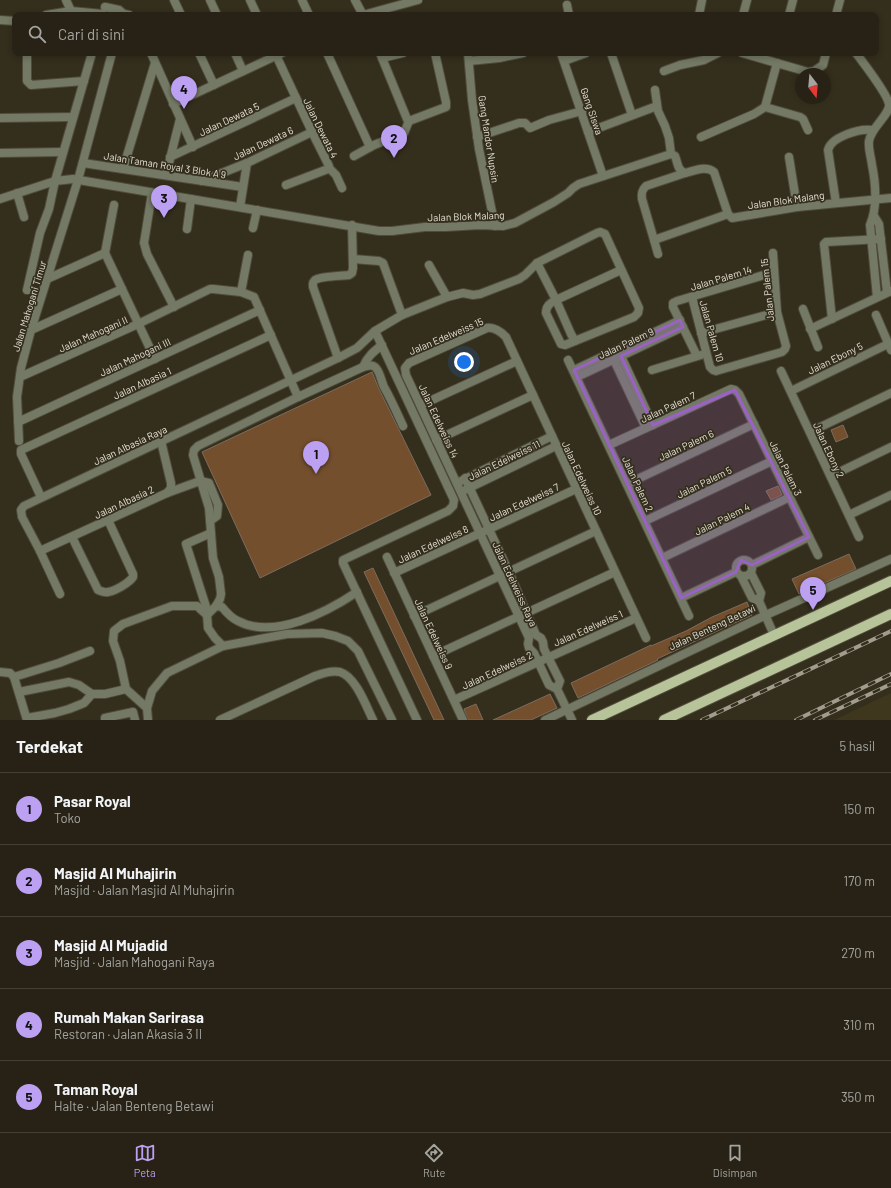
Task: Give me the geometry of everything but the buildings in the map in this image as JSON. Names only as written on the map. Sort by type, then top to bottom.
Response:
[{"type":"main road","points":[[592,720],[891,581]]},
{"type":"main road","points":[[664,720],[891,614]]},
{"type":"street","points":[[66,0],[71,11]]},
{"type":"street","points":[[174,0],[180,12]]},
{"type":"street","points":[[210,0],[216,12]]},
{"type":"street","points":[[250,0],[256,12]]},
{"type":"street","points":[[302,0],[308,12]]},
{"type":"street","points":[[355,0],[361,12]]},
{"type":"street","points":[[374,12],[418,0]]},
{"type":"street","points":[[744,12],[747,0]]},
{"type":"street","points":[[790,12],[793,0]]},
{"type":"street","points":[[837,12],[840,0]]},
{"type":"street","points":[[698,12],[699,1]]},
{"type":"street","points":[[567,6],[568,12]]},
{"type":"street","points":[[65,12],[105,7],[118,12]]},
{"type":"street","points":[[0,20],[12,21]]},
{"type":"street","points":[[27,56],[27,81],[31,85],[84,81]]},
{"type":"street","points":[[27,290],[40,233],[58,180],[63,152],[91,56]]},
{"type":"street","name":"Jalan Mahogani Timur","points":[[19,441],[17,397],[31,330],[76,180],[83,163],[111,56]]},
{"type":"street","points":[[152,56],[193,146]]},
{"type":"street","points":[[200,56],[214,84]]},
{"type":"street","points":[[236,56],[243,71]]},
{"type":"street","points":[[173,104],[274,56]]},
{"type":"street","name":"Jalan Dewata 4","points":[[279,56],[296,98],[329,166],[329,168],[286,185]]},
{"type":"street","points":[[328,56],[370,147]]},
{"type":"street","points":[[354,156],[370,147],[404,133],[408,120],[381,56]]},
{"type":"street","points":[[408,120],[446,107],[436,56]]},
{"type":"street","points":[[468,57],[499,58],[509,56]]},
{"type":"street","points":[[612,56],[632,115]]},
{"type":"street","points":[[664,71],[680,65],[704,60],[712,56]]},
{"type":"street","points":[[752,56],[808,72],[814,71],[823,65],[825,56]]},
{"type":"street","points":[[858,56],[886,96],[890,106],[889,111],[872,130],[868,145],[876,182],[874,216],[870,225],[877,297]]},
{"type":"street","name":"Gang Mandor Nupsin","points":[[468,57],[477,137],[495,226]]},
{"type":"street","name":"Gang Siswa","points":[[563,57],[604,176]]},
{"type":"street","points":[[124,169],[155,63]]},
{"type":"street","points":[[701,137],[754,114],[765,107],[777,63]]},
{"type":"street","points":[[654,90],[658,111],[669,138],[671,154],[676,157],[680,170],[685,173]]},
{"type":"street","name":"Jalan Dewata 5","points":[[170,157],[296,98]]},
{"type":"street","points":[[588,132],[657,106]]},
{"type":"street","points":[[765,107],[800,117],[803,119],[808,130]]},
{"type":"street","points":[[477,137],[519,123],[524,123],[530,128],[549,120],[582,111]]},
{"type":"street","points":[[0,118],[74,117]]},
{"type":"street","points":[[166,175],[180,119]]},
{"type":"street","points":[[836,203],[828,150],[829,146],[844,136],[861,130],[872,130]]},
{"type":"street","name":"Jalan Dewata 6","points":[[201,181],[247,163],[312,132]]},
{"type":"street","points":[[0,153],[63,152]]},
{"type":"street","name":"Jalan Blok Malang","points":[[0,199],[58,180],[76,180],[379,230],[392,231],[425,227],[480,225],[503,226],[515,223],[562,197],[579,184],[671,154]]},
{"type":"street","points":[[789,157],[797,207]]},
{"type":"street","name":"Jalan Taman Royal 3 Blok A 9","points":[[83,163],[243,188]]},
{"type":"street","points":[[240,207],[247,163]]},
{"type":"street","points":[[329,168],[336,176],[342,188]]},
{"type":"street","points":[[654,240],[728,214],[714,172],[711,169],[706,168],[685,173],[646,186],[642,190],[641,195],[658,254]]},
{"type":"street","points":[[152,192],[144,243],[147,254],[174,307]]},
{"type":"street","points":[[17,193],[24,217]]},
{"type":"street","name":"Jalan Blok Malang","points":[[728,214],[732,218],[797,207],[875,201],[891,198]]},
{"type":"street","points":[[187,229],[191,199]]},
{"type":"street","points":[[114,206],[105,253],[155,359]]},
{"type":"street","points":[[253,228],[257,210]]},
{"type":"street","points":[[810,329],[889,292],[879,224],[874,216]]},
{"type":"street","points":[[338,358],[312,287],[316,279],[349,275],[352,273],[352,225]]},
{"type":"street","name":"Jalan Albasia Raya","points":[[40,552],[22,516],[24,506],[338,358],[357,348],[375,331],[402,315],[447,297],[463,293],[473,295],[480,294],[519,279],[530,271],[537,263],[600,232],[605,234],[639,308],[638,313],[634,317],[575,341]]},
{"type":"street","points":[[832,318],[824,244],[826,242],[891,242]]},
{"type":"street","points":[[47,279],[105,253]]},
{"type":"street","name":"Jalan Palem 15","points":[[713,370],[716,371],[782,352],[785,349],[786,346],[777,312],[772,253]]},
{"type":"street","points":[[248,255],[244,293],[254,298],[298,397]]},
{"type":"street","points":[[353,259],[379,261],[383,263],[402,315]]},
{"type":"street","points":[[537,263],[556,300],[575,341],[565,345],[561,344],[546,313],[546,308],[556,300],[621,270]]},
{"type":"street","points":[[429,264],[447,297]]},
{"type":"street","name":"Jalan Palem 14","points":[[681,324],[673,307],[674,303],[677,301],[774,272]]},
{"type":"street","points":[[31,330],[122,289]]},
{"type":"street","name":"Jalan Mahogani II","points":[[20,377],[138,324],[210,289],[244,293]]},
{"type":"street","name":"Jalan Palem 10","points":[[692,297],[710,367],[713,370]]},
{"type":"street","points":[[803,309],[818,346]]},
{"type":"street","name":"Jalan Mahogani III","points":[[18,422],[260,310]]},
{"type":"street","points":[[701,333],[777,312]]},
{"type":"street","points":[[876,315],[890,347]]},
{"type":"street","points":[[681,324],[697,356]]},
{"type":"street","name":"Jalan Palem 9","points":[[575,374],[617,358],[681,324]]},
{"type":"street","name":"Jalan Palem 9","points":[[575,374],[681,324]]},
{"type":"street","name":"Jalan Edelweiss 15","points":[[405,368],[409,363],[487,328],[497,330]]},
{"type":"street","name":"Jalan Edelweiss 10","points":[[497,330],[506,337],[646,638]]},
{"type":"street","points":[[375,331],[454,503],[448,511],[344,559],[343,563],[417,720]]},
{"type":"street","name":"Jalan Albasia 1","points":[[41,497],[21,454],[21,450],[271,335]]},
{"type":"street","points":[[363,367],[371,354],[382,345]]},
{"type":"street","name":"Jalan Ebony 5","points":[[791,391],[890,347]]},
{"type":"street","points":[[652,370],[706,353]]},
{"type":"street","points":[[617,358],[649,427]]},
{"type":"street","name":"Jalan Palem 2","points":[[568,360],[689,616]]},
{"type":"street","points":[[421,405],[517,361]]},
{"type":"street","points":[[200,481],[193,455],[194,450],[198,446],[363,367],[372,365],[375,367],[403,426]]},
{"type":"street","name":"Jalan Edelweiss 14","points":[[405,368],[406,375],[456,483]]},
{"type":"street","name":"Jalan Ebony 2","points":[[781,371],[860,538]]},
{"type":"street","name":"Jalan Palem 7","points":[[609,446],[731,389],[735,390]]},
{"type":"street","name":"Jalan Palem 3","points":[[735,390],[739,394],[818,556]]},
{"type":"street","points":[[436,440],[533,395]]},
{"type":"street","points":[[810,432],[891,395]]},
{"type":"street","name":"Jalan Palem 6","points":[[627,484],[754,424]]},
{"type":"street","name":"Jalan Edelweiss 11","points":[[456,483],[552,436]]},
{"type":"street","name":"Jalan Albasia 2","points":[[40,552],[167,493],[171,488],[171,483],[161,441]]},
{"type":"street","name":"Jalan Edelweiss 11","points":[[461,492],[556,446]]},
{"type":"street","points":[[831,476],[891,447]]},
{"type":"street","name":"Jalan Palem 5","points":[[645,521],[772,461]]},
{"type":"street","name":"Jalan Edelweiss Raya","points":[[465,478],[509,572],[536,635],[541,638],[543,642],[544,649],[560,681],[557,689]]},
{"type":"street","points":[[167,493],[200,481],[209,483],[218,505],[217,516],[210,521],[213,558],[219,577],[221,594],[216,606],[208,614]]},
{"type":"street","name":"Jalan Edelweiss Raya","points":[[456,483],[529,638],[529,648],[534,653],[549,685],[557,689],[572,720]]},
{"type":"street","name":"Jalan Edelweiss 7","points":[[480,533],[576,489]]},
{"type":"street","points":[[849,516],[891,496],[891,489]]},
{"type":"street","name":"Jalan Palem 4","points":[[662,558],[790,497]]},
{"type":"street","points":[[72,537],[98,590],[108,592],[128,583],[133,577],[133,574],[108,520]]},
{"type":"street","points":[[414,616],[596,531]]},
{"type":"street","points":[[211,533],[186,544],[208,614],[208,628],[223,646]]},
{"type":"street","name":"Jalan Edelweiss 8","points":[[394,573],[480,533]]},
{"type":"street","points":[[681,598],[739,574],[749,576],[752,569],[809,537]]},
{"type":"street","points":[[40,552],[60,594]]},
{"type":"street","name":"Jalan Edelweiss 9","points":[[387,557],[463,720]]},
{"type":"street","name":"Jalan Benteng Betawi","points":[[544,720],[891,559]]},
{"type":"street","points":[[759,601],[752,598],[739,574],[736,567],[737,563],[741,560],[749,561],[761,593],[759,601],[774,635]]},
{"type":"street","points":[[433,656],[615,572]]},
{"type":"street","points":[[216,606],[222,607],[228,614],[238,621],[248,625],[271,627],[284,625],[317,615],[357,592]]},
{"type":"street","points":[[147,708],[126,689],[120,661],[113,641],[114,631],[123,624],[172,606],[197,606],[208,614]]},
{"type":"street","name":"Jalan Edelweiss 1","points":[[548,657],[636,618]]},
{"type":"street","points":[[148,720],[147,708],[152,691],[167,673],[223,646],[287,634],[322,633],[348,641],[358,651],[392,720]]},
{"type":"street","points":[[14,676],[59,663],[90,651]]},
{"type":"street","name":"Jalan Edelweiss 2","points":[[454,700],[548,657]]},
{"type":"street","points":[[0,672],[10,673],[14,676],[27,719],[55,714],[69,709],[84,703],[92,694]]},
{"type":"street","points":[[220,720],[315,676],[329,672],[339,672],[346,676],[354,684],[373,720]]},
{"type":"street","points":[[19,692],[70,682],[79,685],[92,694],[105,694],[126,689]]},
{"type":"street","points":[[105,720],[105,718],[133,712],[135,720]]},
{"type":"highlighted area","points":[[680,320],[683,327],[621,356],[653,425],[735,390],[809,537],[752,565],[741,560],[736,572],[681,598],[574,370]]},
{"type":"shaded area","points":[[891,693],[891,720],[834,720]]},
{"type":"railway","points":[[702,720],[891,631]]},
{"type":"railway","points":[[796,720],[891,674]]},
{"type":"railway","points":[[815,720],[891,684]]},
{"type":"place","name":"Rumah Makan Sarirasa","points":[[184,109]]},
{"type":"place","name":"Masjid Al Muhajirin","points":[[394,158]]},
{"type":"place","name":"Masjid Al Mujadid","points":[[164,218]]},
{"type":"place","name":"Pasar Royal","points":[[316,474]]},
{"type":"place","name":"Taman Royal","points":[[813,610]]}]
